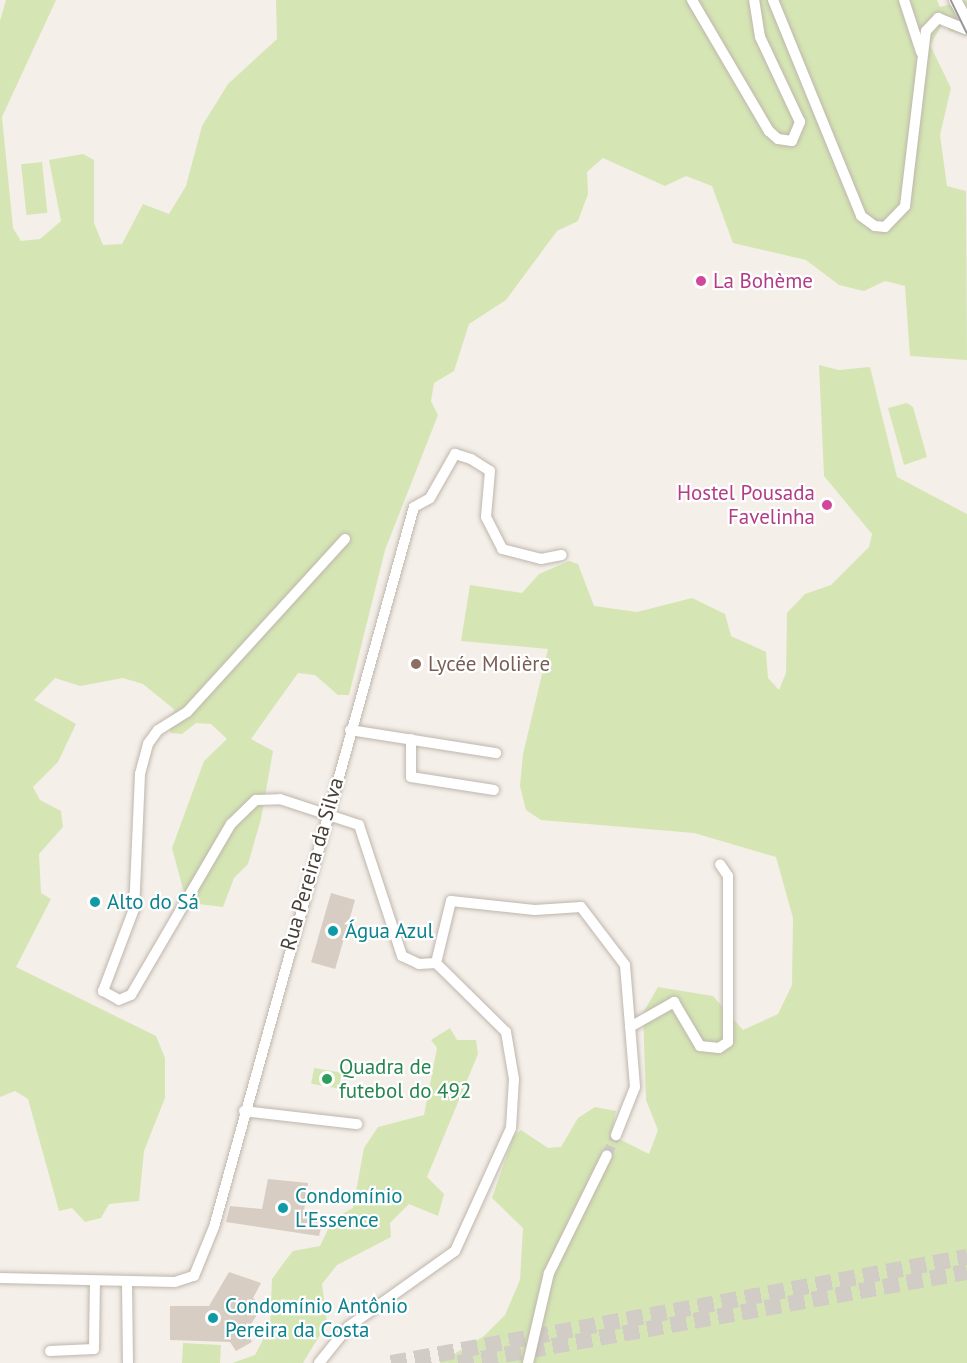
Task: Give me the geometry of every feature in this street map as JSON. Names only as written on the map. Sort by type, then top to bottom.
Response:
[{"type":"street","points":[[692,0],[770,131],[777,139],[792,141],[800,122],[760,37],[754,0]]},
{"type":"street","points":[[773,0],[861,216],[874,226],[885,227],[905,206],[921,53],[926,31],[938,18],[967,30]]},
{"type":"street","points":[[904,0],[921,53]]},
{"type":"street","points":[[955,0],[967,22]]},
{"type":"street","name":"Rua Pereira da Silva","points":[[0,1278],[127,1282],[187,1281],[200,1267],[414,507],[430,498],[455,454],[490,471],[486,517],[502,549],[541,559],[562,555]]},
{"type":"street","points":[[319,1363],[348,1327],[455,1251],[511,1128],[514,1079],[506,1032],[436,963],[419,964],[402,956],[359,825],[280,799],[256,800],[241,809],[131,995],[109,997],[104,982],[134,909],[140,774],[148,744],[158,730],[180,718],[345,539]]},
{"type":"street","points":[[350,730],[496,753]]},
{"type":"street","points":[[411,739],[411,777],[494,789]]},
{"type":"street","points":[[630,1027],[674,1002],[700,1046],[719,1048],[728,1041],[728,876],[720,864]]},
{"type":"street","points":[[436,963],[451,902],[535,910],[581,907],[625,965],[635,1087],[616,1135]]},
{"type":"street","points":[[244,1111],[357,1124]]},
{"type":"street","points":[[528,1363],[549,1273],[607,1155]]},
{"type":"street","points":[[50,1351],[94,1349],[95,1281]]},
{"type":"street","points":[[127,1282],[128,1363]]},
{"type":"green space","points":[[6,0],[56,0],[2,117],[13,228],[21,241],[40,239],[61,221],[49,160],[83,154],[94,160],[94,223],[103,245],[122,244],[143,204],[169,214],[186,186],[202,126],[228,84],[277,39],[276,0],[937,0],[940,7],[967,0],[967,36],[949,31],[945,20],[930,45],[951,88],[940,135],[947,186],[966,191],[967,360],[910,356],[905,286],[885,281],[864,291],[839,285],[806,260],[733,243],[712,186],[686,176],[665,186],[603,158],[587,172],[588,194],[578,221],[557,231],[506,300],[469,324],[454,371],[434,383],[431,401],[438,415],[385,550],[349,695],[338,695],[315,675],[298,673],[251,739],[273,751],[261,819],[248,864],[234,878],[223,907],[198,904],[183,889],[172,848],[204,761],[227,739],[211,724],[196,723],[182,734],[171,733],[167,719],[175,710],[143,684],[123,678],[80,686],[55,678],[34,700],[76,724],[58,762],[33,787],[40,800],[61,811],[63,827],[39,854],[41,893],[51,899],[16,967],[156,1036],[165,1058],[165,1098],[144,1151],[139,1201],[109,1204],[101,1218],[85,1222],[72,1208],[59,1211],[28,1099],[15,1091],[0,1097],[0,21]]},
{"type":"green space","points":[[42,162],[47,213],[26,215],[21,164]]},
{"type":"green space","points":[[819,365],[839,370],[870,367],[897,477],[967,514],[967,1363],[439,1363],[484,1336],[505,1315],[520,1280],[523,1228],[492,1198],[513,1137],[521,1130],[548,1148],[561,1147],[578,1118],[595,1107],[616,1111],[611,1135],[649,1154],[658,1130],[646,1100],[643,1013],[658,987],[713,996],[743,1030],[778,1014],[792,985],[793,918],[776,857],[694,833],[541,820],[526,810],[520,786],[523,754],[548,649],[461,641],[470,585],[522,593],[539,574],[569,561],[578,564],[594,606],[637,612],[692,598],[725,614],[731,636],[766,652],[768,678],[779,690],[786,673],[787,613],[805,594],[831,585],[869,547],[872,534],[824,476]]},
{"type":"green space","points":[[907,403],[913,407],[927,457],[904,465],[888,408]]},
{"type":"green space","points":[[450,1028],[457,1040],[476,1040],[478,1054],[427,1177],[444,1194],[438,1216],[409,1204],[390,1223],[391,1237],[337,1265],[322,1284],[327,1323],[303,1363],[232,1363],[255,1355],[270,1326],[272,1279],[285,1261],[293,1251],[320,1246],[333,1219],[353,1208],[364,1148],[378,1127],[424,1115],[437,1048],[431,1040]]},
{"type":"green space","name":"Quadra de futebol do 492","points":[[314,1068],[342,1073],[339,1089],[311,1084]]},
{"type":"green space","points":[[183,1343],[221,1345],[220,1363],[182,1363]]},
{"type":"building","name":"Água Azul","points":[[331,893],[355,900],[335,969],[311,962]]},
{"type":"building","name":"Condomínio L'Essence","points":[[268,1179],[308,1183],[303,1217],[323,1220],[319,1236],[226,1222],[230,1206],[262,1209]]},
{"type":"building","name":"Condomínio Antônio Pereira da Costa","points":[[229,1272],[261,1283],[253,1298],[263,1305],[248,1329],[252,1342],[236,1351],[230,1342],[170,1340],[170,1306],[209,1306]]},
{"type":"tunnel","points":[[607,1155],[616,1135]]},
{"type":"tunnel","points":[[391,1363],[967,1257]]},
{"type":"tunnel","points":[[458,1363],[967,1272]]},
{"type":"tram line","points":[[951,0],[967,33]]},
{"type":"place","name":"La Bohème","points":[[701,281]]},
{"type":"place","name":"Hostel Pousada Favelinha","points":[[827,505]]},
{"type":"place","name":"Lycée Molière","points":[[416,664]]},
{"type":"place","name":"Alto do Sá","points":[[95,902]]},
{"type":"place","name":"Água Azul","points":[[333,931]]},
{"type":"place","name":"Quadra de futebol do 492","points":[[327,1079]]},
{"type":"place","name":"Condomínio L'Essence","points":[[283,1208]]},
{"type":"place","name":"Condomínio Antônio Pereira da Costa","points":[[213,1318]]}]
